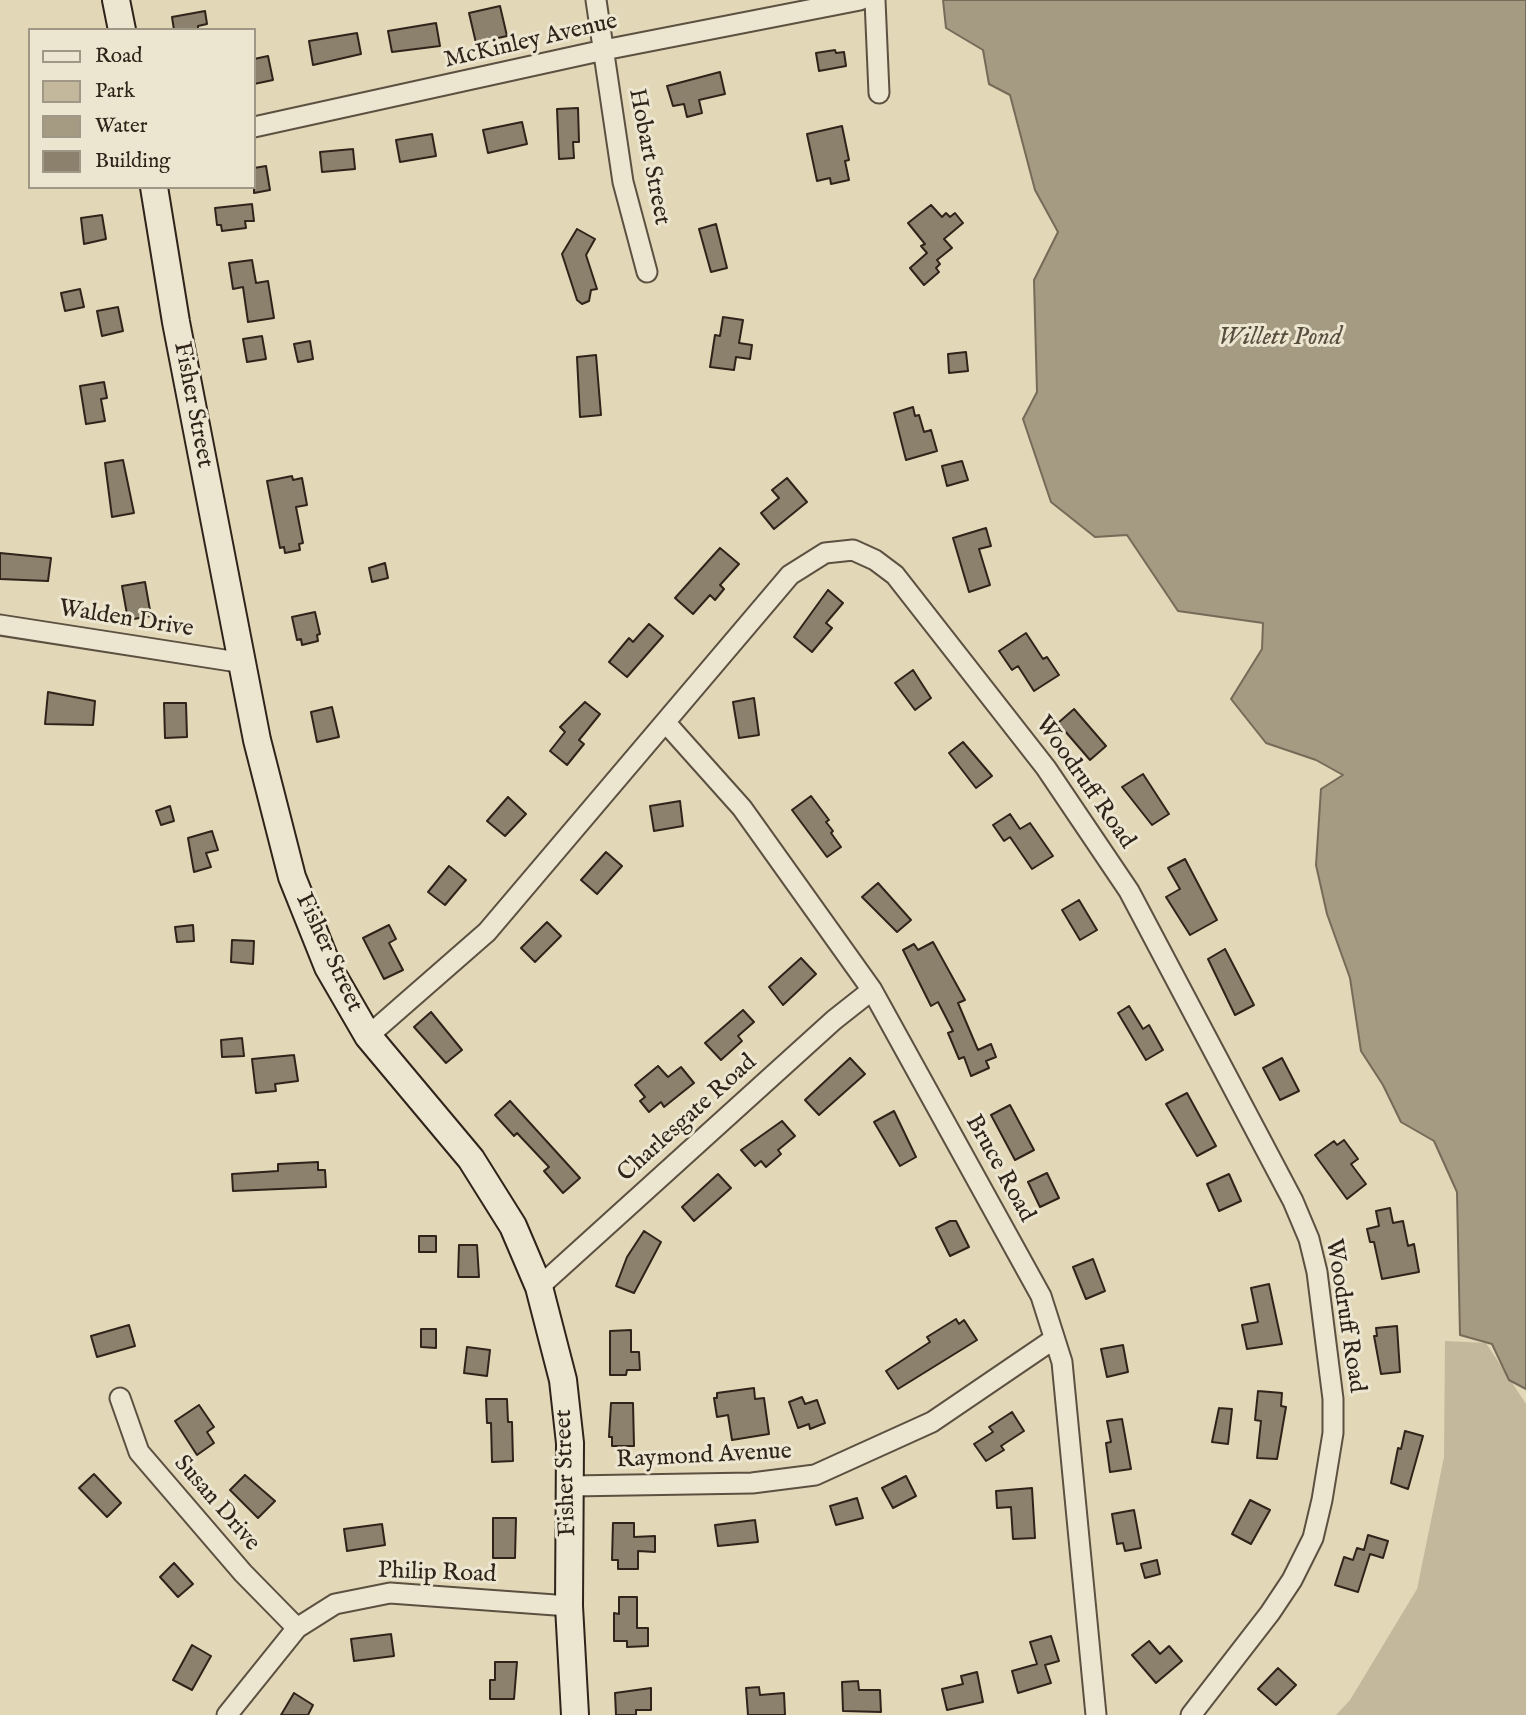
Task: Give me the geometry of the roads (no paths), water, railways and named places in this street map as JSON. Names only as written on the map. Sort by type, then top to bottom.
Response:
[{"type":"main road","points":[[116,0],[122,28]]},
{"type":"main road","name":"Fisher Street","points":[[154,189],[176,322],[257,740],[292,877],[328,967],[368,1036],[471,1159],[513,1226],[539,1287],[563,1380],[571,1486],[569,1606],[575,1715]]},
{"type":"street","name":"Hobart Street","points":[[596,0],[623,182],[647,272]]},
{"type":"street","name":"McKinley Avenue","points":[[256,127],[604,50],[860,0]]},
{"type":"street","points":[[875,0],[879,93]]},
{"type":"street","name":"Woodruff Road","points":[[368,1036],[486,932],[790,575],[825,553],[853,550],[875,560],[895,575],[1046,768],[1129,891],[1304,1226],[1317,1272],[1332,1377],[1333,1433],[1313,1538],[1270,1613],[1191,1715]]},
{"type":"street","name":"Walden Drive","points":[[0,625],[244,663]]},
{"type":"street","name":"Bruce Road","points":[[666,723],[742,808],[872,990],[1041,1296],[1062,1362],[1097,1715]]},
{"type":"street","name":"Charlesgate Road","points":[[539,1287],[834,1020],[872,990]]},
{"type":"street","name":"Raymond Avenue","points":[[571,1486],[752,1483],[815,1475],[932,1422],[1054,1339]]},
{"type":"street","name":"Susan Drive","points":[[120,1398],[139,1452],[243,1573],[297,1628]]},
{"type":"street","name":"Philip Road","points":[[227,1715],[297,1628],[335,1604],[390,1593],[569,1606]]},
{"type":"water","name":"Willett Pond","points":[[943,0],[1526,0],[1526,1389],[1509,1380],[1492,1344],[1460,1335],[1457,1192],[1434,1141],[1401,1122],[1383,1085],[1361,1051],[1350,978],[1327,914],[1316,865],[1321,789],[1343,775],[1316,760],[1266,743],[1231,699],[1262,649],[1263,623],[1178,611],[1127,535],[1095,537],[1051,502],[1023,419],[1037,392],[1034,280],[1058,232],[1035,190],[1010,95],[989,84],[983,50],[946,28]]}]
